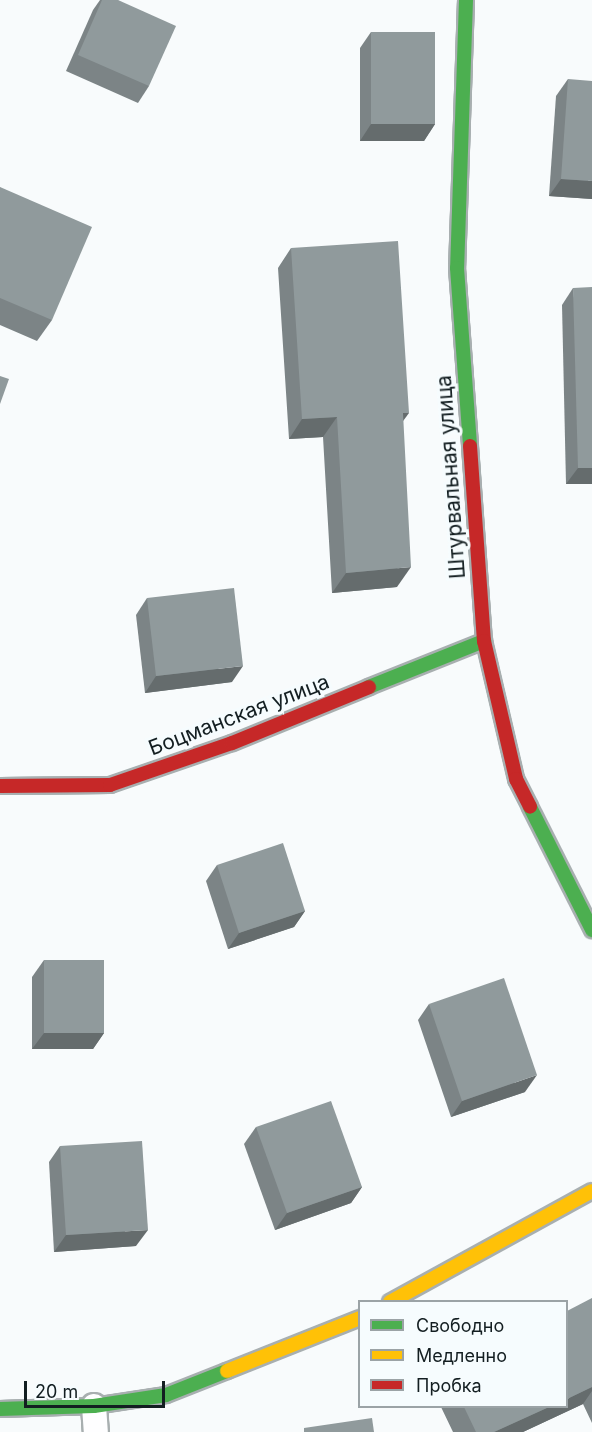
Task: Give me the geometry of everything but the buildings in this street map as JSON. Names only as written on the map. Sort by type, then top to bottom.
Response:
[{"type":"street","name":"Штурвальная улица","points":[[466,0],[458,268],[484,641],[516,779],[592,930]]},
{"type":"street","name":"Боцманская улица","points":[[0,786],[110,785],[232,743],[484,641]]},
{"type":"street","points":[[394,1300],[592,1191]]},
{"type":"street","points":[[0,1409],[94,1406],[166,1395],[358,1319]]},
{"type":"lane","points":[[94,1406],[96,1432]]},
{"type":"traffic: fast","points":[[466,0],[457,268],[470,446]]},
{"type":"traffic: fast","points":[[369,687],[484,641]]},
{"type":"traffic: fast","points":[[530,807],[592,930]]},
{"type":"traffic: fast","points":[[0,1409],[94,1406],[166,1395],[227,1371]]},
{"type":"traffic: slow","points":[[394,1300],[592,1191]]},
{"type":"traffic: slow","points":[[227,1371],[358,1319]]},
{"type":"traffic: jam","points":[[470,446],[484,641],[516,779],[530,807]]},
{"type":"traffic: jam","points":[[0,786],[110,785],[232,743],[369,687]]}]
